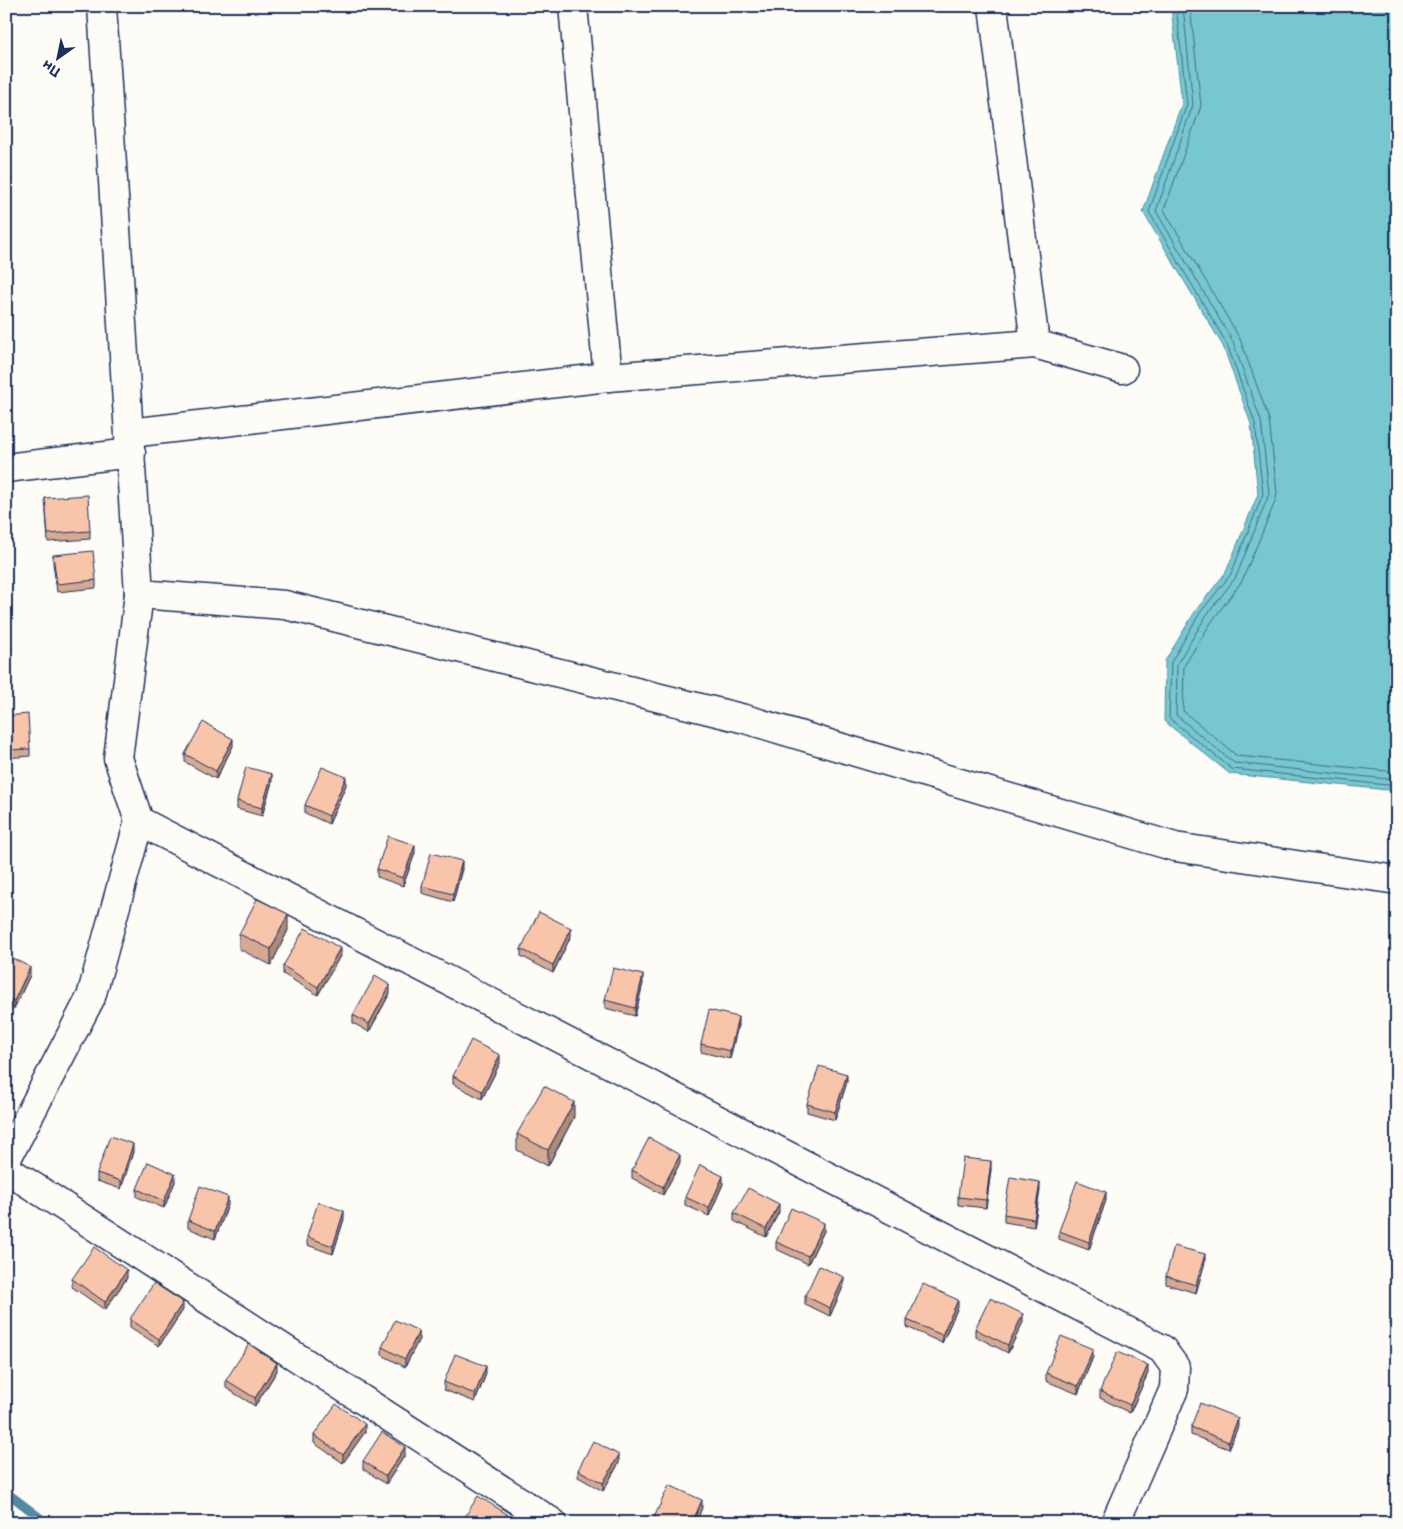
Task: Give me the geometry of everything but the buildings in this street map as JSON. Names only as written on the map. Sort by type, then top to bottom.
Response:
[{"type":"street","points":[[6,1160],[91,997],[139,822],[118,758],[139,594],[102,6]]},
{"type":"street","points":[[573,6],[608,377]]},
{"type":"street","points":[[993,6],[1035,344]]},
{"type":"street","points":[[6,468],[131,443],[608,377],[1035,344],[1123,369]]},
{"type":"street","points":[[139,594],[285,605],[745,719],[1175,847],[1397,880]]},
{"type":"street","points":[[139,822],[1162,1349],[1175,1367],[1174,1389],[1115,1523]]},
{"type":"street","points":[[6,1169],[553,1523]]},
{"type":"water","points":[[1171,6],[1397,6],[1397,791],[1230,774],[1164,721],[1165,661],[1196,610],[1226,572],[1258,494],[1251,424],[1223,346],[1143,212],[1182,103]]},
{"type":"waterway","points":[[6,1492],[47,1523]]}]
